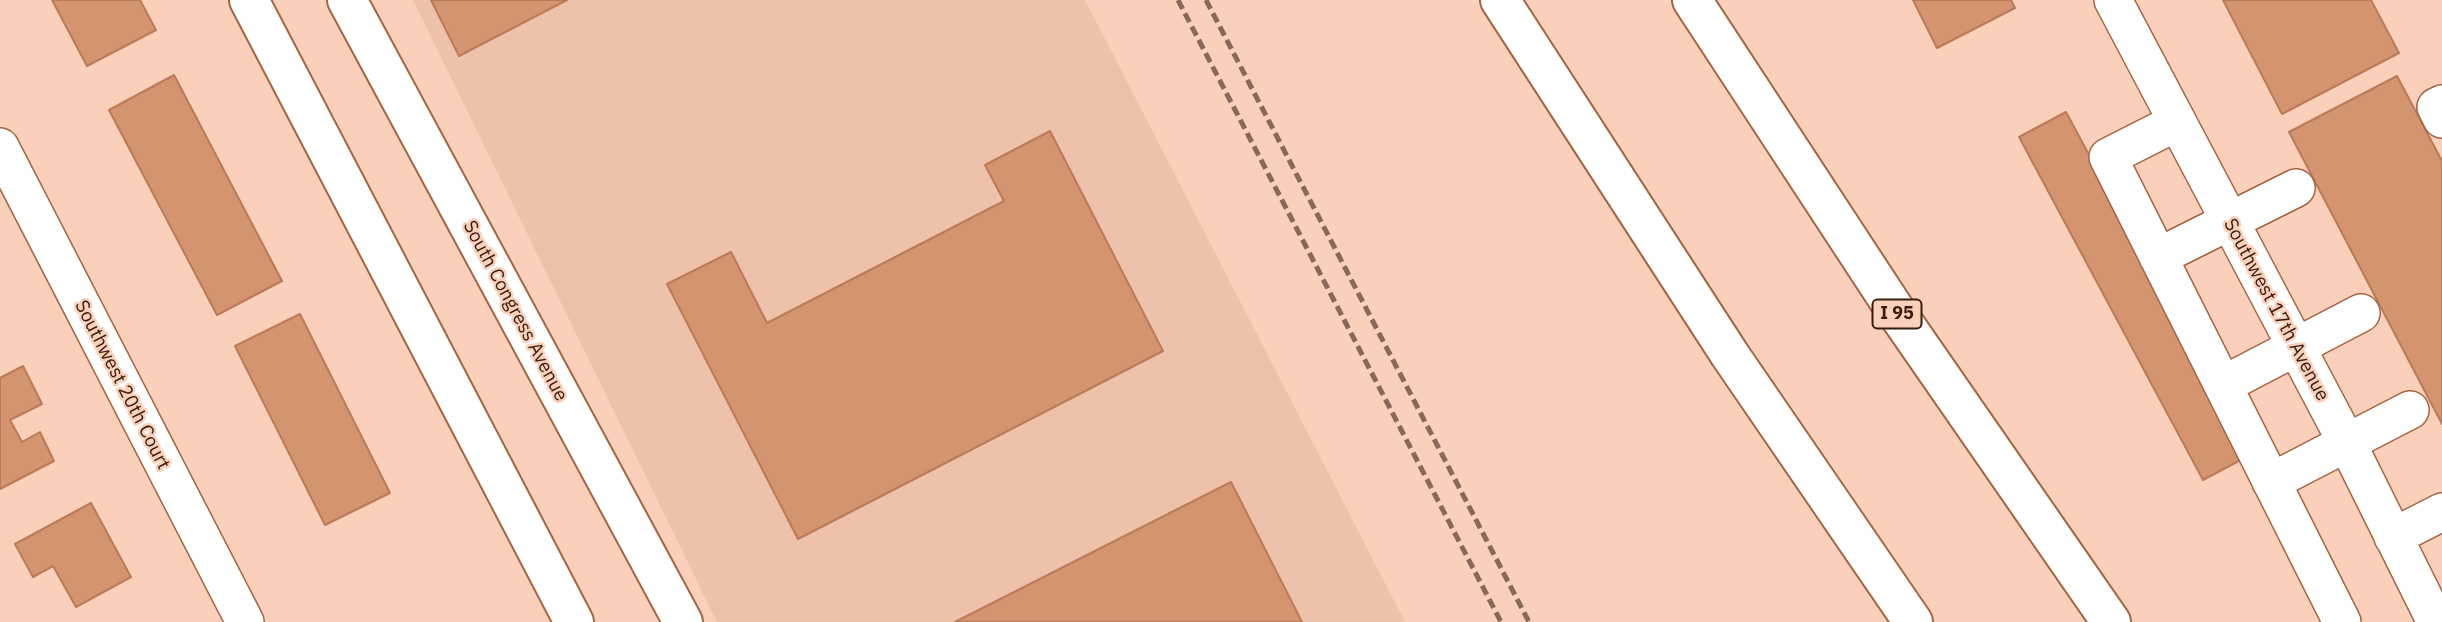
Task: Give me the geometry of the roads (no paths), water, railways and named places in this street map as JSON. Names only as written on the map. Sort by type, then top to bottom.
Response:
[{"type":"main road","points":[[249,0],[574,622]]},
{"type":"main road","name":"South Congress Avenue","points":[[347,0],[683,622]]},
{"type":"main road","points":[[1500,0],[1730,355],[1913,622]]},
{"type":"main road","name":"I 95","points":[[1692,0],[1891,304],[2111,622]]},
{"type":"street","name":"Southwest 17th Avenue","points":[[2113,0],[2347,443],[2436,622]]},
{"type":"street","points":[[2442,104],[2436,107],[2442,119]]},
{"type":"street","points":[[2177,122],[2108,157],[2342,622]]},
{"type":"street","name":"Southwest 20th Court","points":[[0,147],[245,622]]},
{"type":"street","points":[[2158,257],[2296,188]]},
{"type":"street","points":[[2223,385],[2361,313]]},
{"type":"street","points":[[2271,482],[2410,410]]},
{"type":"street","points":[[2393,537],[2442,512]]},
{"type":"railway","points":[[1178,0],[1501,622]]},
{"type":"railway","points":[[1206,0],[1529,622]]}]
